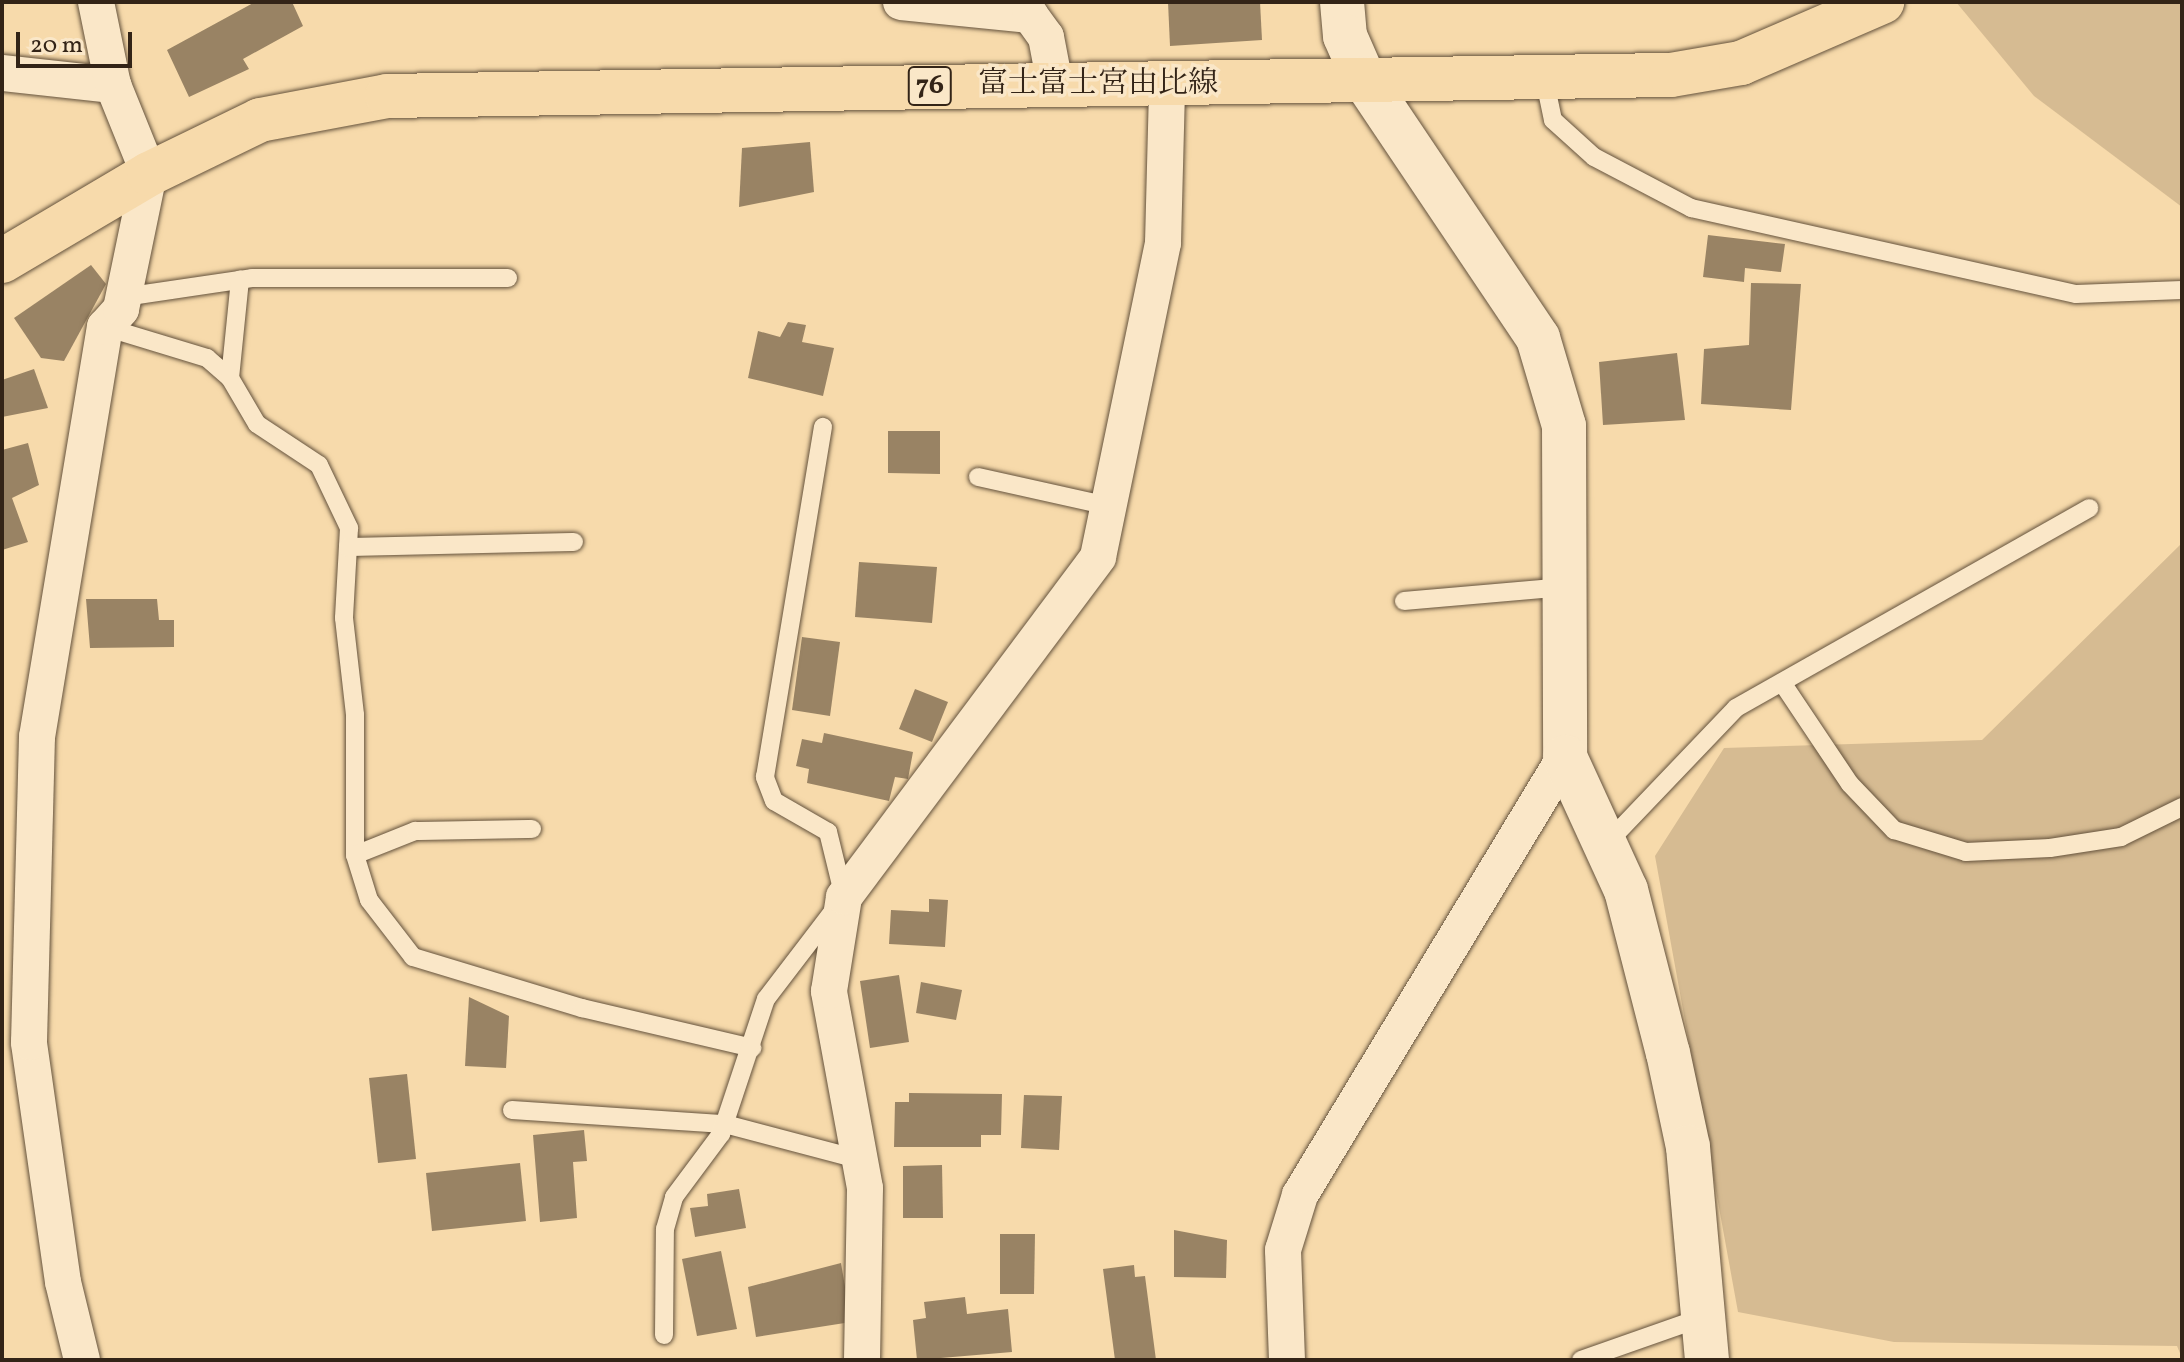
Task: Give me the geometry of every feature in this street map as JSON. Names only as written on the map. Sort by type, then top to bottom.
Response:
[{"type":"main road","name":"富士富士宮由比線","points":[[2,261],[149,174],[260,120],[387,96],[1671,75],[1741,63],[1882,2]]},
{"type":"street","points":[[82,1360],[63,1282],[29,1042],[37,737],[114,312],[149,174],[113,85],[96,2]]},
{"type":"street","points":[[901,2],[1030,15],[1046,37],[1055,84]]},
{"type":"street","points":[[1342,2],[1345,36],[1364,79],[1538,338],[1564,426],[1565,757],[1608,842],[1688,1147],[1704,1339]]},
{"type":"street","points":[[2,73],[113,85]]},
{"type":"street","points":[[862,1360],[861,1160],[829,991],[844,897],[1098,557],[1163,243],[1167,85]]},
{"type":"street","points":[[1287,1360],[1283,1250],[1300,1195],[1565,757]]},
{"type":"lane","points":[[1544,77],[1553,120],[1584,148],[1691,208],[2076,294],[2182,290]]},
{"type":"lane","points":[[114,312],[240,280],[508,278]]},
{"type":"lane","points":[[230,378],[240,280]]},
{"type":"lane","points":[[114,312],[177,345],[230,378],[257,424],[319,465],[349,528],[355,855],[369,900],[413,957],[582,1008],[752,1048]]},
{"type":"lane","points":[[664,1335],[665,1229],[674,1197],[725,1124],[766,999],[844,897],[828,832],[774,801],[765,777],[823,427]]},
{"type":"lane","points":[[978,477],[1109,506]]},
{"type":"lane","points":[[1608,842],[1736,708],[2089,508]]},
{"type":"lane","points":[[348,547],[574,542]]},
{"type":"lane","points":[[1404,601],[1565,586]]},
{"type":"lane","points":[[1783,684],[1850,784],[1894,830],[1966,852],[2050,848],[2121,837],[2182,807]]},
{"type":"lane","points":[[355,855],[415,831],[532,829]]},
{"type":"lane","points":[[512,1110],[725,1124],[861,1160]]},
{"type":"lane","points":[[1581,1360],[1704,1339]]},
{"type":"shaded area","points":[[1956,2],[2182,2],[2182,207],[2034,96]]},
{"type":"shaded area","points":[[2182,543],[2182,1358],[2177,1346],[1894,1342],[1738,1312],[1655,856],[1724,748],[1982,740]]},
{"type":"building","points":[[255,2],[292,2],[303,26],[243,59],[249,69],[189,97],[167,50]]},
{"type":"building","points":[[1168,2],[1260,2],[1262,40],[1170,46]]},
{"type":"building","points":[[810,142],[814,192],[739,207],[742,148]]},
{"type":"building","points":[[1708,235],[1785,244],[1781,272],[1745,268],[1744,282],[1703,277]]},
{"type":"building","points":[[91,265],[106,284],[64,361],[41,358],[14,318]]},
{"type":"building","points":[[1751,283],[1801,284],[1791,410],[1701,404],[1704,349],[1749,345]]},
{"type":"building","points":[[788,322],[806,325],[802,342],[834,348],[823,396],[748,378],[758,331],[780,337]]},
{"type":"building","points":[[1677,353],[1685,420],[1603,425],[1599,362]]},
{"type":"building","points":[[34,369],[48,408],[2,417],[2,380]]},
{"type":"building","points":[[888,431],[940,431],[940,474],[888,473]]},
{"type":"building","points":[[28,443],[39,485],[12,498],[28,542],[2,550],[2,450]]},
{"type":"building","points":[[859,562],[937,567],[932,623],[855,617]]},
{"type":"building","points":[[86,599],[157,599],[159,620],[174,620],[174,647],[90,648]]},
{"type":"building","points":[[802,637],[840,642],[830,716],[792,710]]},
{"type":"building","points":[[915,689],[948,702],[932,742],[899,729]]},
{"type":"building","points":[[824,733],[913,752],[908,779],[895,777],[889,801],[807,783],[809,769],[796,766],[802,739],[822,743]]},
{"type":"building","points":[[929,899],[948,900],[945,947],[889,944],[891,910],[929,912]]},
{"type":"building","points":[[899,975],[909,1042],[870,1048],[860,981]]},
{"type":"building","points":[[921,982],[962,990],[956,1020],[916,1013]]},
{"type":"building","points":[[469,997],[509,1016],[506,1068],[465,1066]]},
{"type":"building","points":[[407,1074],[416,1159],[378,1163],[369,1078]]},
{"type":"building","points":[[909,1093],[1002,1094],[1001,1135],[981,1135],[981,1147],[894,1147],[895,1102],[909,1102]]},
{"type":"building","points":[[1024,1095],[1062,1096],[1059,1150],[1021,1148]]},
{"type":"building","points":[[584,1130],[587,1161],[573,1162],[577,1218],[540,1222],[533,1135]]},
{"type":"building","points":[[520,1163],[526,1221],[432,1231],[426,1173]]},
{"type":"building","points":[[942,1165],[943,1218],[903,1218],[903,1166]]},
{"type":"building","points":[[739,1189],[746,1228],[695,1237],[690,1208],[708,1206],[707,1194]]},
{"type":"building","points":[[1174,1230],[1227,1240],[1226,1278],[1174,1277]]},
{"type":"building","points":[[1000,1234],[1035,1234],[1034,1294],[1000,1294]]},
{"type":"building","points":[[721,1251],[737,1329],[697,1336],[682,1259]]},
{"type":"building","points":[[841,1263],[851,1322],[756,1337],[748,1287]]},
{"type":"building","points":[[1134,1265],[1135,1277],[1145,1276],[1156,1360],[1115,1360],[1103,1269]]},
{"type":"building","points":[[965,1297],[967,1314],[1008,1309],[1012,1352],[917,1360],[913,1320],[926,1318],[924,1302]]}]
